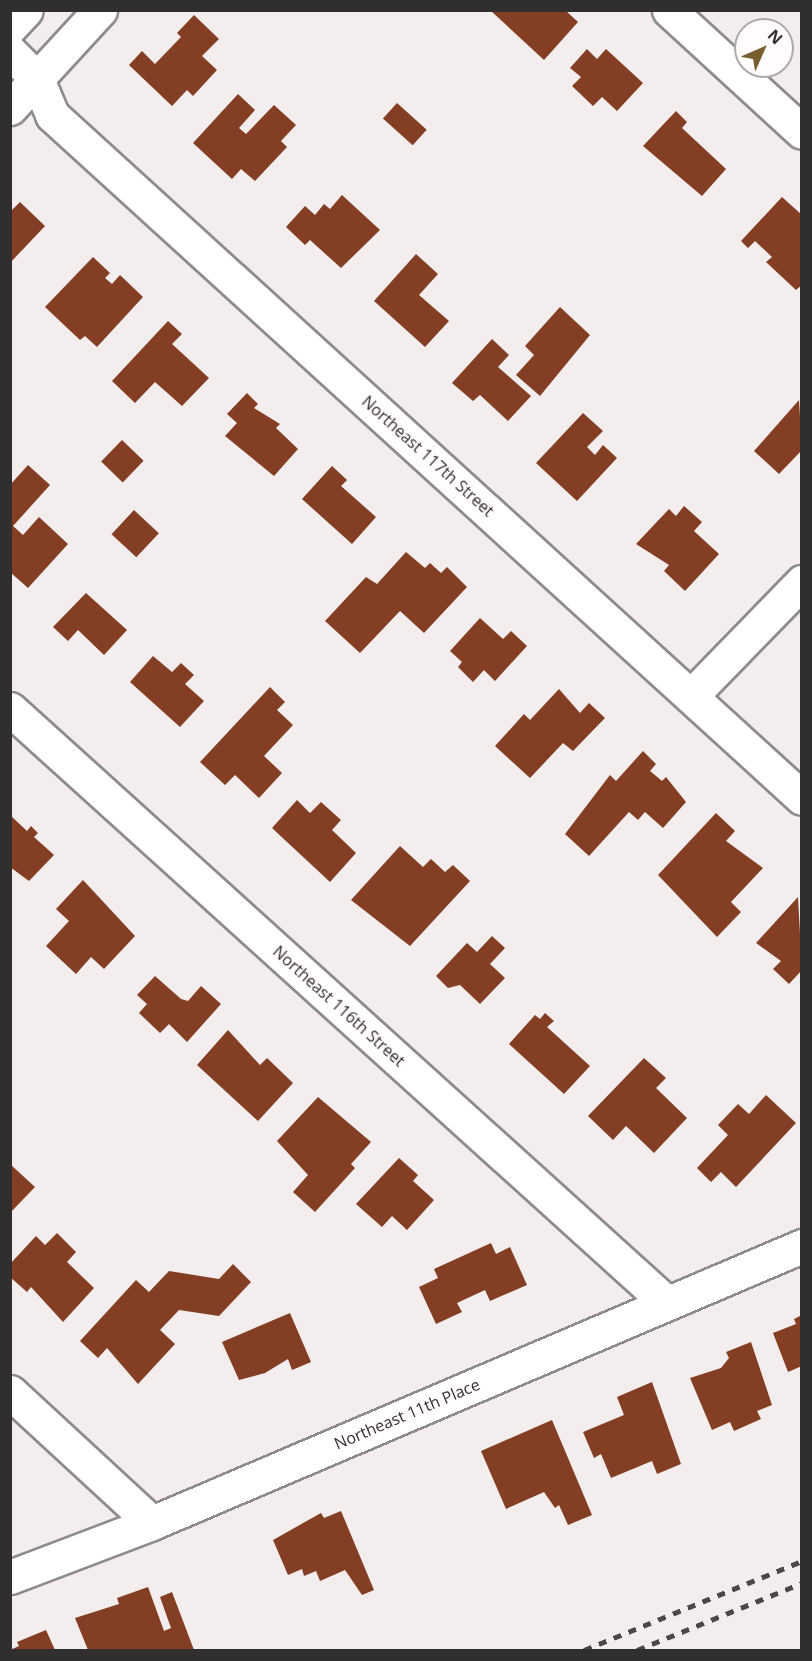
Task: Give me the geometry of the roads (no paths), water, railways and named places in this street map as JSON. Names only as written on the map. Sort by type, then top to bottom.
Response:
[{"type":"street","points":[[10,27],[26,10]]},
{"type":"street","points":[[11,106],[100,10]]},
{"type":"street","points":[[669,10],[801,132]]},
{"type":"street","name":"Northeast 117th Street","points":[[10,52],[37,79],[52,115],[692,695],[801,798]]},
{"type":"street","name":"Northeast 117th Street","points":[[11,106],[52,115]]},
{"type":"street","points":[[692,695],[801,582]]},
{"type":"street","name":"Northeast 116th Street","points":[[10,709],[667,1303]]},
{"type":"street","name":"Northeast 11th Place","points":[[10,1577],[152,1523],[801,1246]]},
{"type":"street","points":[[10,1392],[152,1523]]},
{"type":"railway","points":[[584,1650],[802,1561]]},
{"type":"railway","points":[[637,1650],[802,1583]]}]
